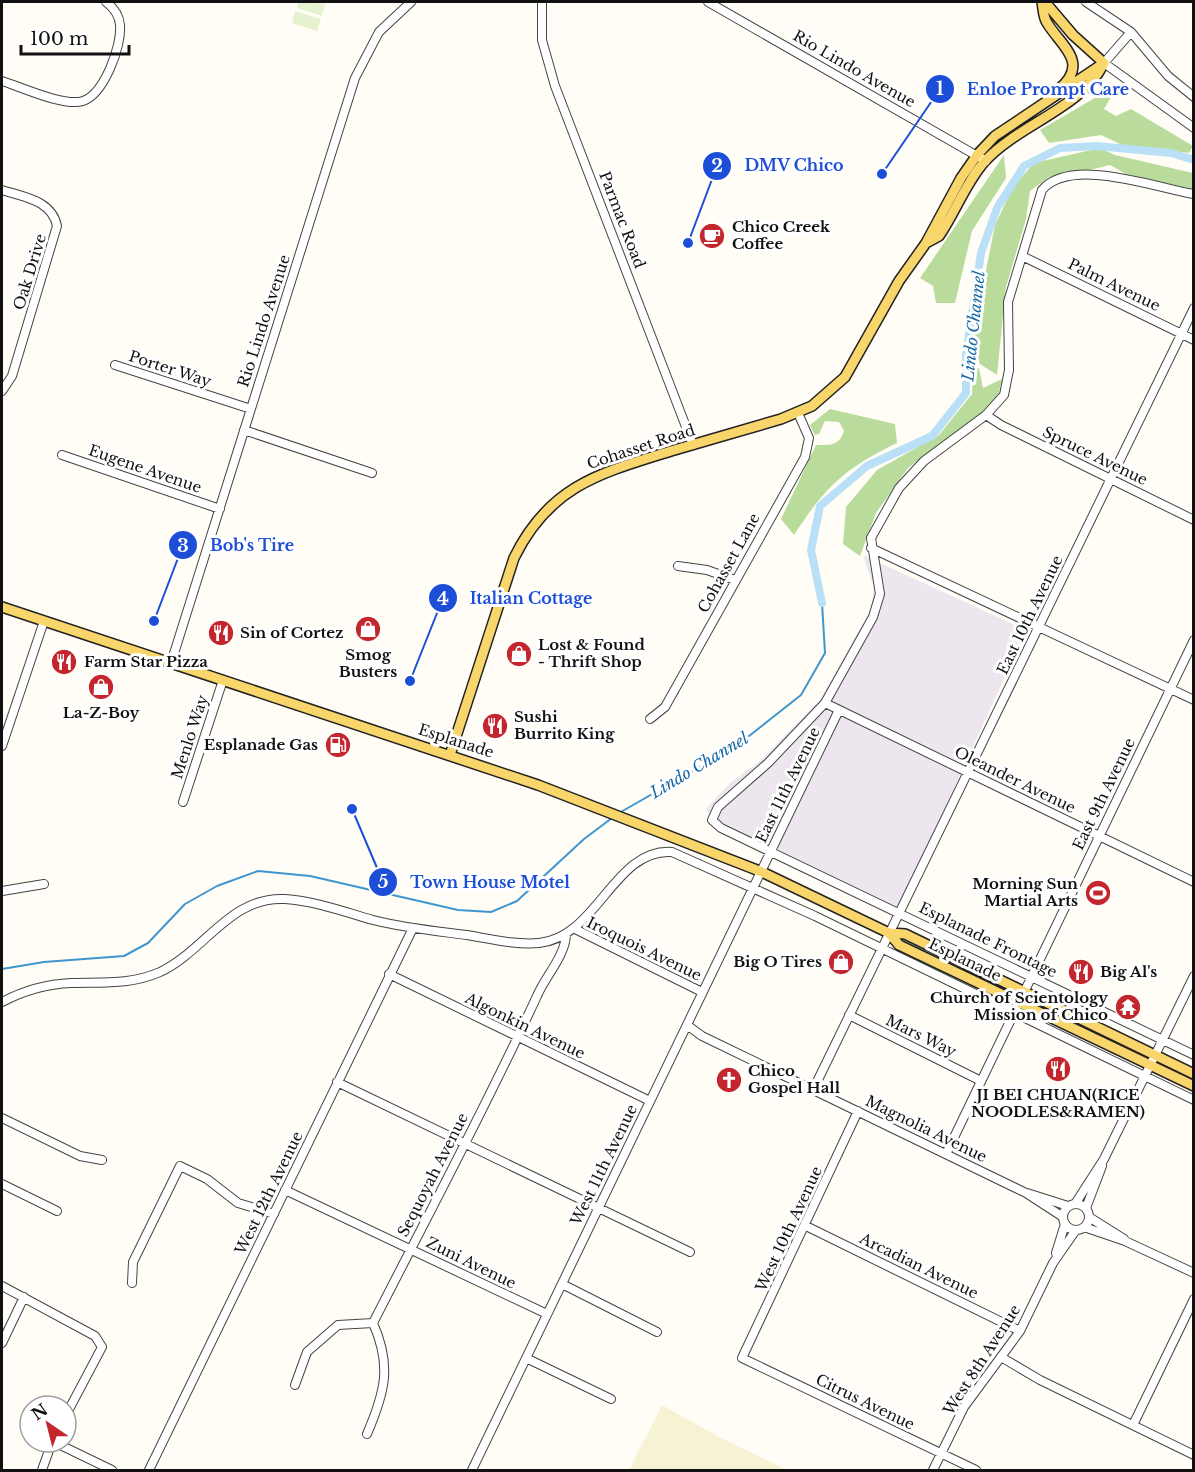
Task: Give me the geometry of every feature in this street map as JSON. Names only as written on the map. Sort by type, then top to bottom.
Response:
[{"type":"main road","points":[[1043,2],[1073,35],[1104,63]]},
{"type":"main road","points":[[1040,107],[1066,83],[1072,68],[1069,52],[1045,19],[1043,2]]},
{"type":"main road","name":"Cohasset Road","points":[[450,754],[514,558],[537,521],[560,499],[592,477],[798,413],[824,397],[844,377],[899,281],[926,243],[961,178],[977,155],[995,136],[1104,63]]},
{"type":"main road","name":"Cohasset Road","points":[[926,243],[939,236],[986,160],[1011,139],[1095,81],[1104,63]]},
{"type":"main road","name":"Esplanade","points":[[2,608],[450,754],[665,833],[762,872],[889,933],[905,934],[1023,992],[1152,1060],[1194,1086]]},
{"type":"main road","name":"Esplanade","points":[[889,933],[899,945],[1018,1002],[1152,1060],[1194,1074]]},
{"type":"street","points":[[2,81],[72,102],[93,96],[105,82],[120,30],[116,14],[106,2]]},
{"type":"street","name":"Rio Lindo Avenue","points":[[171,663],[358,69],[382,29],[411,2]]},
{"type":"street","name":"Parmac Road","points":[[542,2],[542,40],[555,86],[693,445]]},
{"type":"street","name":"Rio Lindo Avenue","points":[[708,2],[986,160]]},
{"type":"street","points":[[1086,2],[1131,32],[1168,76],[1194,97]]},
{"type":"street","points":[[1131,32],[1104,63],[1194,128]]},
{"type":"street","points":[[825,703],[873,617],[880,594],[871,548],[874,530],[912,471],[986,415],[1000,402],[1007,387],[1008,302],[1038,198],[1051,183],[1070,177],[1106,175],[1194,194]]},
{"type":"street","name":"Oak Drive","points":[[2,190],[45,206],[55,217],[57,230],[12,376],[2,391]]},
{"type":"street","name":"Palm Avenue","points":[[1022,256],[1194,340]]},
{"type":"street","name":"East 10th Avenue","points":[[889,933],[1194,308]]},
{"type":"street","name":"Porter Way","points":[[115,365],[251,409]]},
{"type":"street","name":"Cohasset Lane","points":[[650,719],[665,706],[805,457],[808,438],[798,413]]},
{"type":"street","name":"Spruce Avenue","points":[[986,415],[1194,520]]},
{"type":"street","points":[[244,430],[372,473]]},
{"type":"street","name":"Eugene Avenue","points":[[62,455],[220,509]]},
{"type":"street","points":[[871,548],[1194,700]]},
{"type":"street","points":[[678,566],[707,570],[735,580]]},
{"type":"street","points":[[2,746],[44,621]]},
{"type":"street","name":"East 9th Avenue","points":[[946,1154],[1194,640]]},
{"type":"street","name":"Menlo Way","points":[[183,802],[223,680]]},
{"type":"street","name":"Oleander Avenue","points":[[825,703],[1194,882]]},
{"type":"street","name":"Esplanade Frontage","points":[[825,703],[768,763],[718,807],[712,819],[721,828],[1032,975],[1194,1055]]},
{"type":"street","name":"East 11th Avenue","points":[[762,872],[839,710]]},
{"type":"street","points":[[2,1002],[24,992],[54,985],[120,983],[146,977],[188,955],[231,915],[261,900],[284,899],[306,902],[413,928],[522,943],[546,942],[575,929],[627,872],[644,859],[660,852],[684,856],[753,888],[1194,1100]]},
{"type":"street","name":"West 11th Avenue","points":[[472,1470],[762,872]]},
{"type":"street","points":[[2,891],[44,884]]},
{"type":"street","name":"West 12th Avenue","points":[[149,1470],[413,928]]},
{"type":"street","name":"Iroquois Avenue","points":[[575,929],[702,992]]},
{"type":"street","points":[[813,1090],[889,933]]},
{"type":"street","name":"Sequoyah Avenue","points":[[373,1323],[518,1037],[546,975],[566,943],[566,935]]},
{"type":"street","name":"Algonkin Avenue","points":[[389,974],[650,1101]]},
{"type":"street","points":[[1194,976],[1104,1159],[1088,1212],[1125,1240],[1194,1274]]},
{"type":"street","name":"Mars Way","points":[[849,1015],[981,1081]]},
{"type":"street","name":"Magnolia Avenue","points":[[687,1025],[702,1036],[1026,1193],[1064,1220],[1080,1228]]},
{"type":"street","points":[[337,1082],[690,1252]]},
{"type":"street","name":"West 10th Avenue","points":[[742,1358],[806,1226],[858,1111]]},
{"type":"street","points":[[2,1119],[80,1156],[102,1160]]},
{"type":"street","points":[[1071,1205],[1104,1159]]},
{"type":"street","points":[[132,1283],[130,1272],[133,1262],[180,1166],[207,1179],[241,1204],[274,1214]]},
{"type":"street","points":[[2,1184],[57,1211]]},
{"type":"street","name":"Zuni Avenue","points":[[285,1190],[547,1314]]},
{"type":"street","name":"Magnolia Avenue","points":[[1026,1193],[1088,1212]]},
{"type":"street","name":"West 8th Avenue","points":[[933,1470],[969,1400],[1020,1331],[1053,1263],[1064,1220],[1071,1205]]},
{"type":"street","name":"West 8th Avenue","points":[[1053,1263],[1080,1228],[1088,1212]]},
{"type":"street","name":"Arcadian Avenue","points":[[806,1226],[1020,1331]]},
{"type":"street","points":[[1080,1228],[1125,1240]]},
{"type":"street","points":[[562,1284],[657,1332]]},
{"type":"street","points":[[2,1286],[95,1336],[102,1347],[77,1394]]},
{"type":"street","points":[[2,1343],[24,1297]]},
{"type":"street","points":[[1133,1425],[1194,1299]]},
{"type":"street","points":[[295,1386],[308,1352],[338,1325],[373,1323],[384,1347],[386,1373],[380,1403],[367,1434]]},
{"type":"street","points":[[1001,1357],[1041,1380],[1194,1455]]},
{"type":"street","points":[[526,1358],[611,1399]]},
{"type":"street","name":"Citrus Avenue","points":[[742,1358],[976,1470]]},
{"type":"street","points":[[42,1470],[48,1454]]},
{"type":"street","points":[[78,1454],[112,1470]]},
{"type":"shaded area","points":[[863,555],[1019,627],[1025,633],[899,908],[730,830],[716,821],[706,809],[730,783],[760,761],[819,701],[871,609],[874,588]]},
{"type":"shaded area","points":[[662,1405],[719,1437],[787,1470],[629,1470]]},
{"type":"green space","points":[[298,2],[325,4],[322,16],[297,8]]},
{"type":"green space","points":[[295,11],[321,19],[317,31],[292,23]]},
{"type":"green space","points":[[1105,92],[1111,97],[1104,109],[1116,116],[1131,109],[1193,146],[1189,153],[1124,146],[1101,135],[1049,143],[1040,130]]},
{"type":"green space","points":[[1100,148],[1115,155],[1193,173],[1193,189],[1126,174],[1110,165],[1066,176],[1049,177],[1030,191],[1026,219],[1006,287],[997,375],[980,364],[972,340],[995,225],[1013,187],[1034,163]]},
{"type":"green space","points":[[1004,155],[1006,178],[972,231],[955,303],[936,303],[933,286],[920,278]]},
{"type":"green space","points":[[979,368],[983,388],[1002,379],[996,404],[908,468],[876,513],[860,556],[843,544],[846,507],[877,470],[939,435],[972,394],[973,369]]},
{"type":"green space","points":[[830,409],[895,424],[897,443],[863,461],[838,480],[816,504],[794,535],[781,519],[816,445],[834,444],[840,440],[844,431],[839,422],[825,421],[819,434],[815,435],[810,425]]},
{"type":"waterway","name":"Lindo Channel","points":[[822,603],[811,550],[820,506],[867,466],[932,436],[966,393],[966,355],[981,253],[997,208],[1024,166],[1060,148],[1097,146],[1171,153],[1194,160]]},
{"type":"waterway","name":"Lindo Channel","points":[[619,813],[735,747],[801,695],[825,653],[822,603]]},
{"type":"waterway","name":"Lindo Channel","points":[[2,969],[44,962],[124,956],[148,943],[185,904],[217,886],[258,871],[310,876],[458,910],[491,912],[517,901],[584,839],[612,818]]},
{"type":"place","name":"Enloe Prompt Care","points":[[882,174]]},
{"type":"place","name":"Chico Creek Coffee","points":[[712,236]]},
{"type":"place","name":"DMV Chico","points":[[688,243]]},
{"type":"place","name":"Bob's Tire","points":[[154,621]]},
{"type":"place","name":"Smog Busters","points":[[368,629]]},
{"type":"place","name":"Sin of Cortez","points":[[221,633]]},
{"type":"place","name":"Lost & Found - Thrift Shop","points":[[519,654]]},
{"type":"place","name":"Farm Star Pizza","points":[[64,662]]},
{"type":"place","name":"Italian Cottage","points":[[410,681]]},
{"type":"place","name":"La-Z-Boy","points":[[101,687]]},
{"type":"place","name":"Sushi Burrito King","points":[[495,726]]},
{"type":"place","name":"Esplanade Gas","points":[[338,745]]},
{"type":"place","name":"Town House Motel","points":[[352,809]]},
{"type":"place","name":"Morning Sun Martial Arts","points":[[1098,893]]},
{"type":"place","name":"Big O Tires","points":[[841,962]]},
{"type":"place","name":"Big Al's","points":[[1081,972]]},
{"type":"place","name":"Church of Scientology Mission of Chico","points":[[1128,1007]]},
{"type":"place","name":"JI BEI CHUAN(RICE NOODLES&RAMEN)","points":[[1058,1069]]},
{"type":"place","name":"Chico Gospel Hall","points":[[729,1080]]}]
